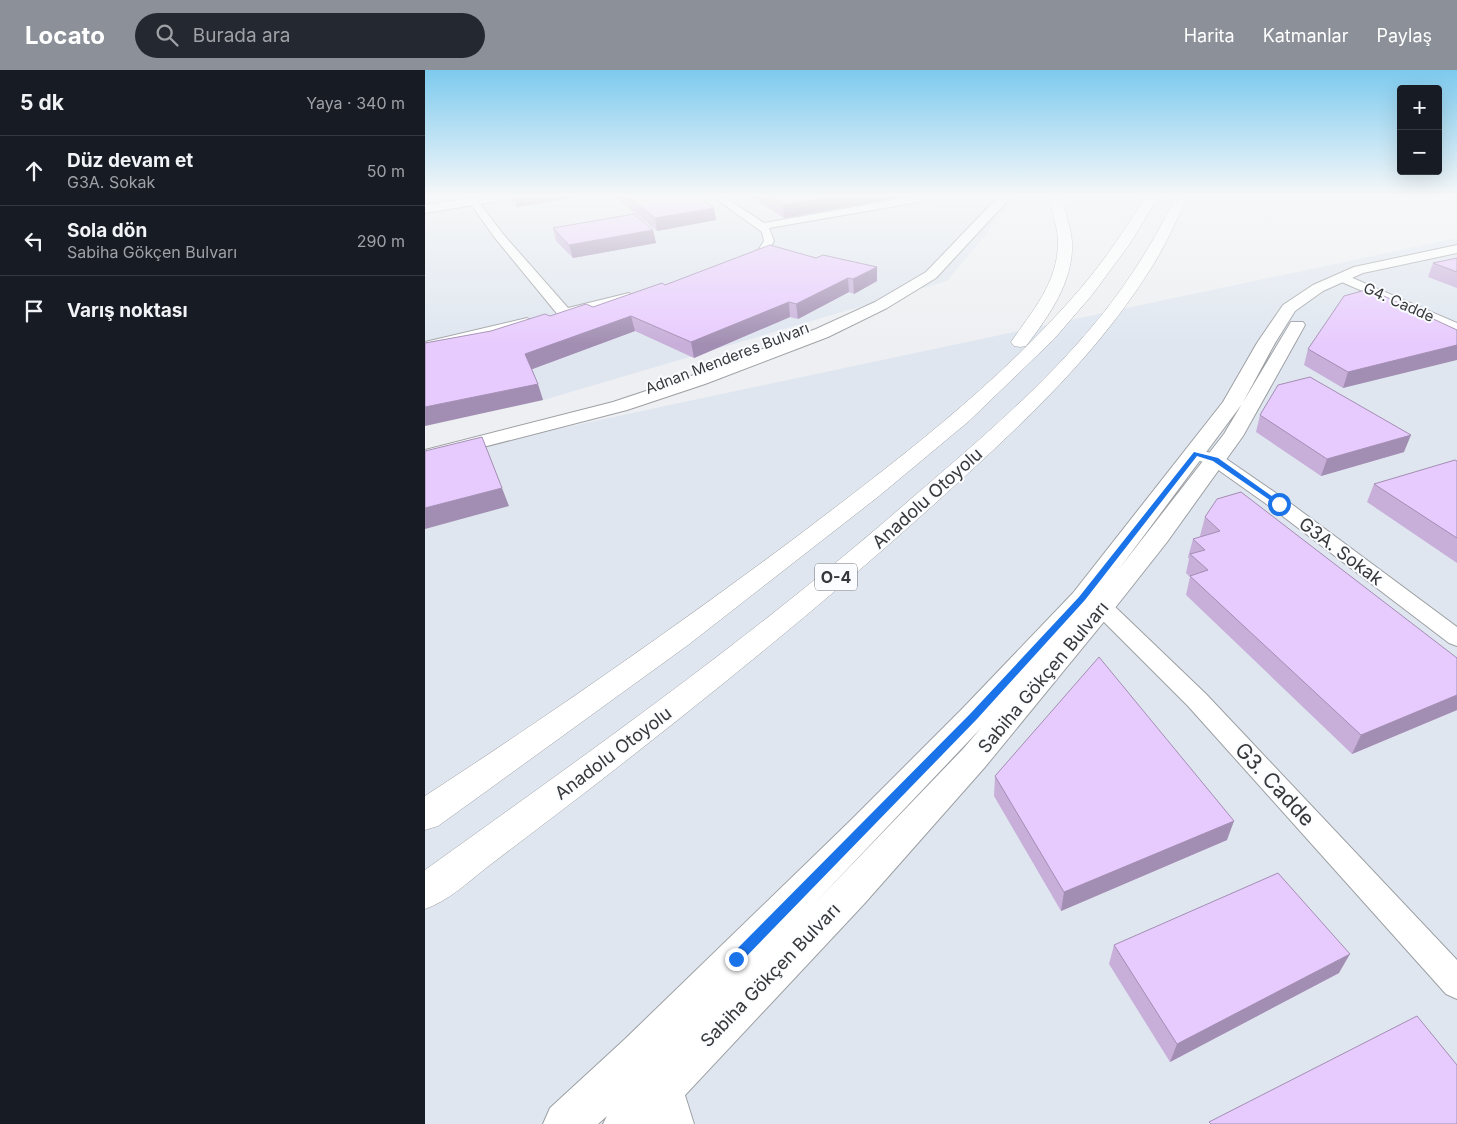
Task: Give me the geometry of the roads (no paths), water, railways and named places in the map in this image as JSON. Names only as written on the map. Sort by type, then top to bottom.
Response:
[{"type":"highway","points":[[425,795],[729,580],[823,509],[920,431],[1004,358],[1037,320],[1051,297],[1060,275],[1065,245]]},
{"type":"highway","name":"O-4","points":[[425,815],[521,750],[754,582],[868,493],[973,406],[1036,347],[1095,282],[1124,245]]},
{"type":"highway","name":"Anadolu Otoyolu","points":[[425,892],[649,726],[758,641],[859,558],[987,444],[1034,399],[1123,297],[1159,245]]},
{"type":"street","points":[[507,245],[565,313]]},
{"type":"street","points":[[733,265],[763,251],[766,245]]},
{"type":"street","name":"Adnan Menderes Bulvarı","points":[[425,447],[502,431],[594,406],[656,386],[849,310],[888,290],[932,261],[951,245]]},
{"type":"street","points":[[425,456],[620,406],[698,380],[822,333],[881,305],[931,276],[960,245]]},
{"type":"street","name":"Sabiha Gökçen Bulvarı","points":[[626,1124],[666,1085],[693,1054],[851,892],[967,765],[1206,457],[1232,404],[1285,313],[1318,288],[1457,249]]},
{"type":"street","name":"Sabiha Gökçen Bulvarı","points":[[1357,278],[1457,260]]},
{"type":"street","name":"G4. Cadde","points":[[1357,278],[1457,316]]},
{"type":"street","name":"G4. Cadde","points":[[1357,278],[1457,328]]},
{"type":"street","points":[[425,346],[639,294]]},
{"type":"street","name":"G3A. Sokak","points":[[1206,457],[1279,504],[1457,638]]},
{"type":"street","name":"Sabiha Gökçen Bulvarı","points":[[566,1124],[640,1054],[967,723],[1092,603]]},
{"type":"street","name":"G3. Cadde","points":[[1092,603],[1197,700],[1457,983]]},
{"type":"street","points":[[640,1054],[666,1085],[676,1124]]}]
